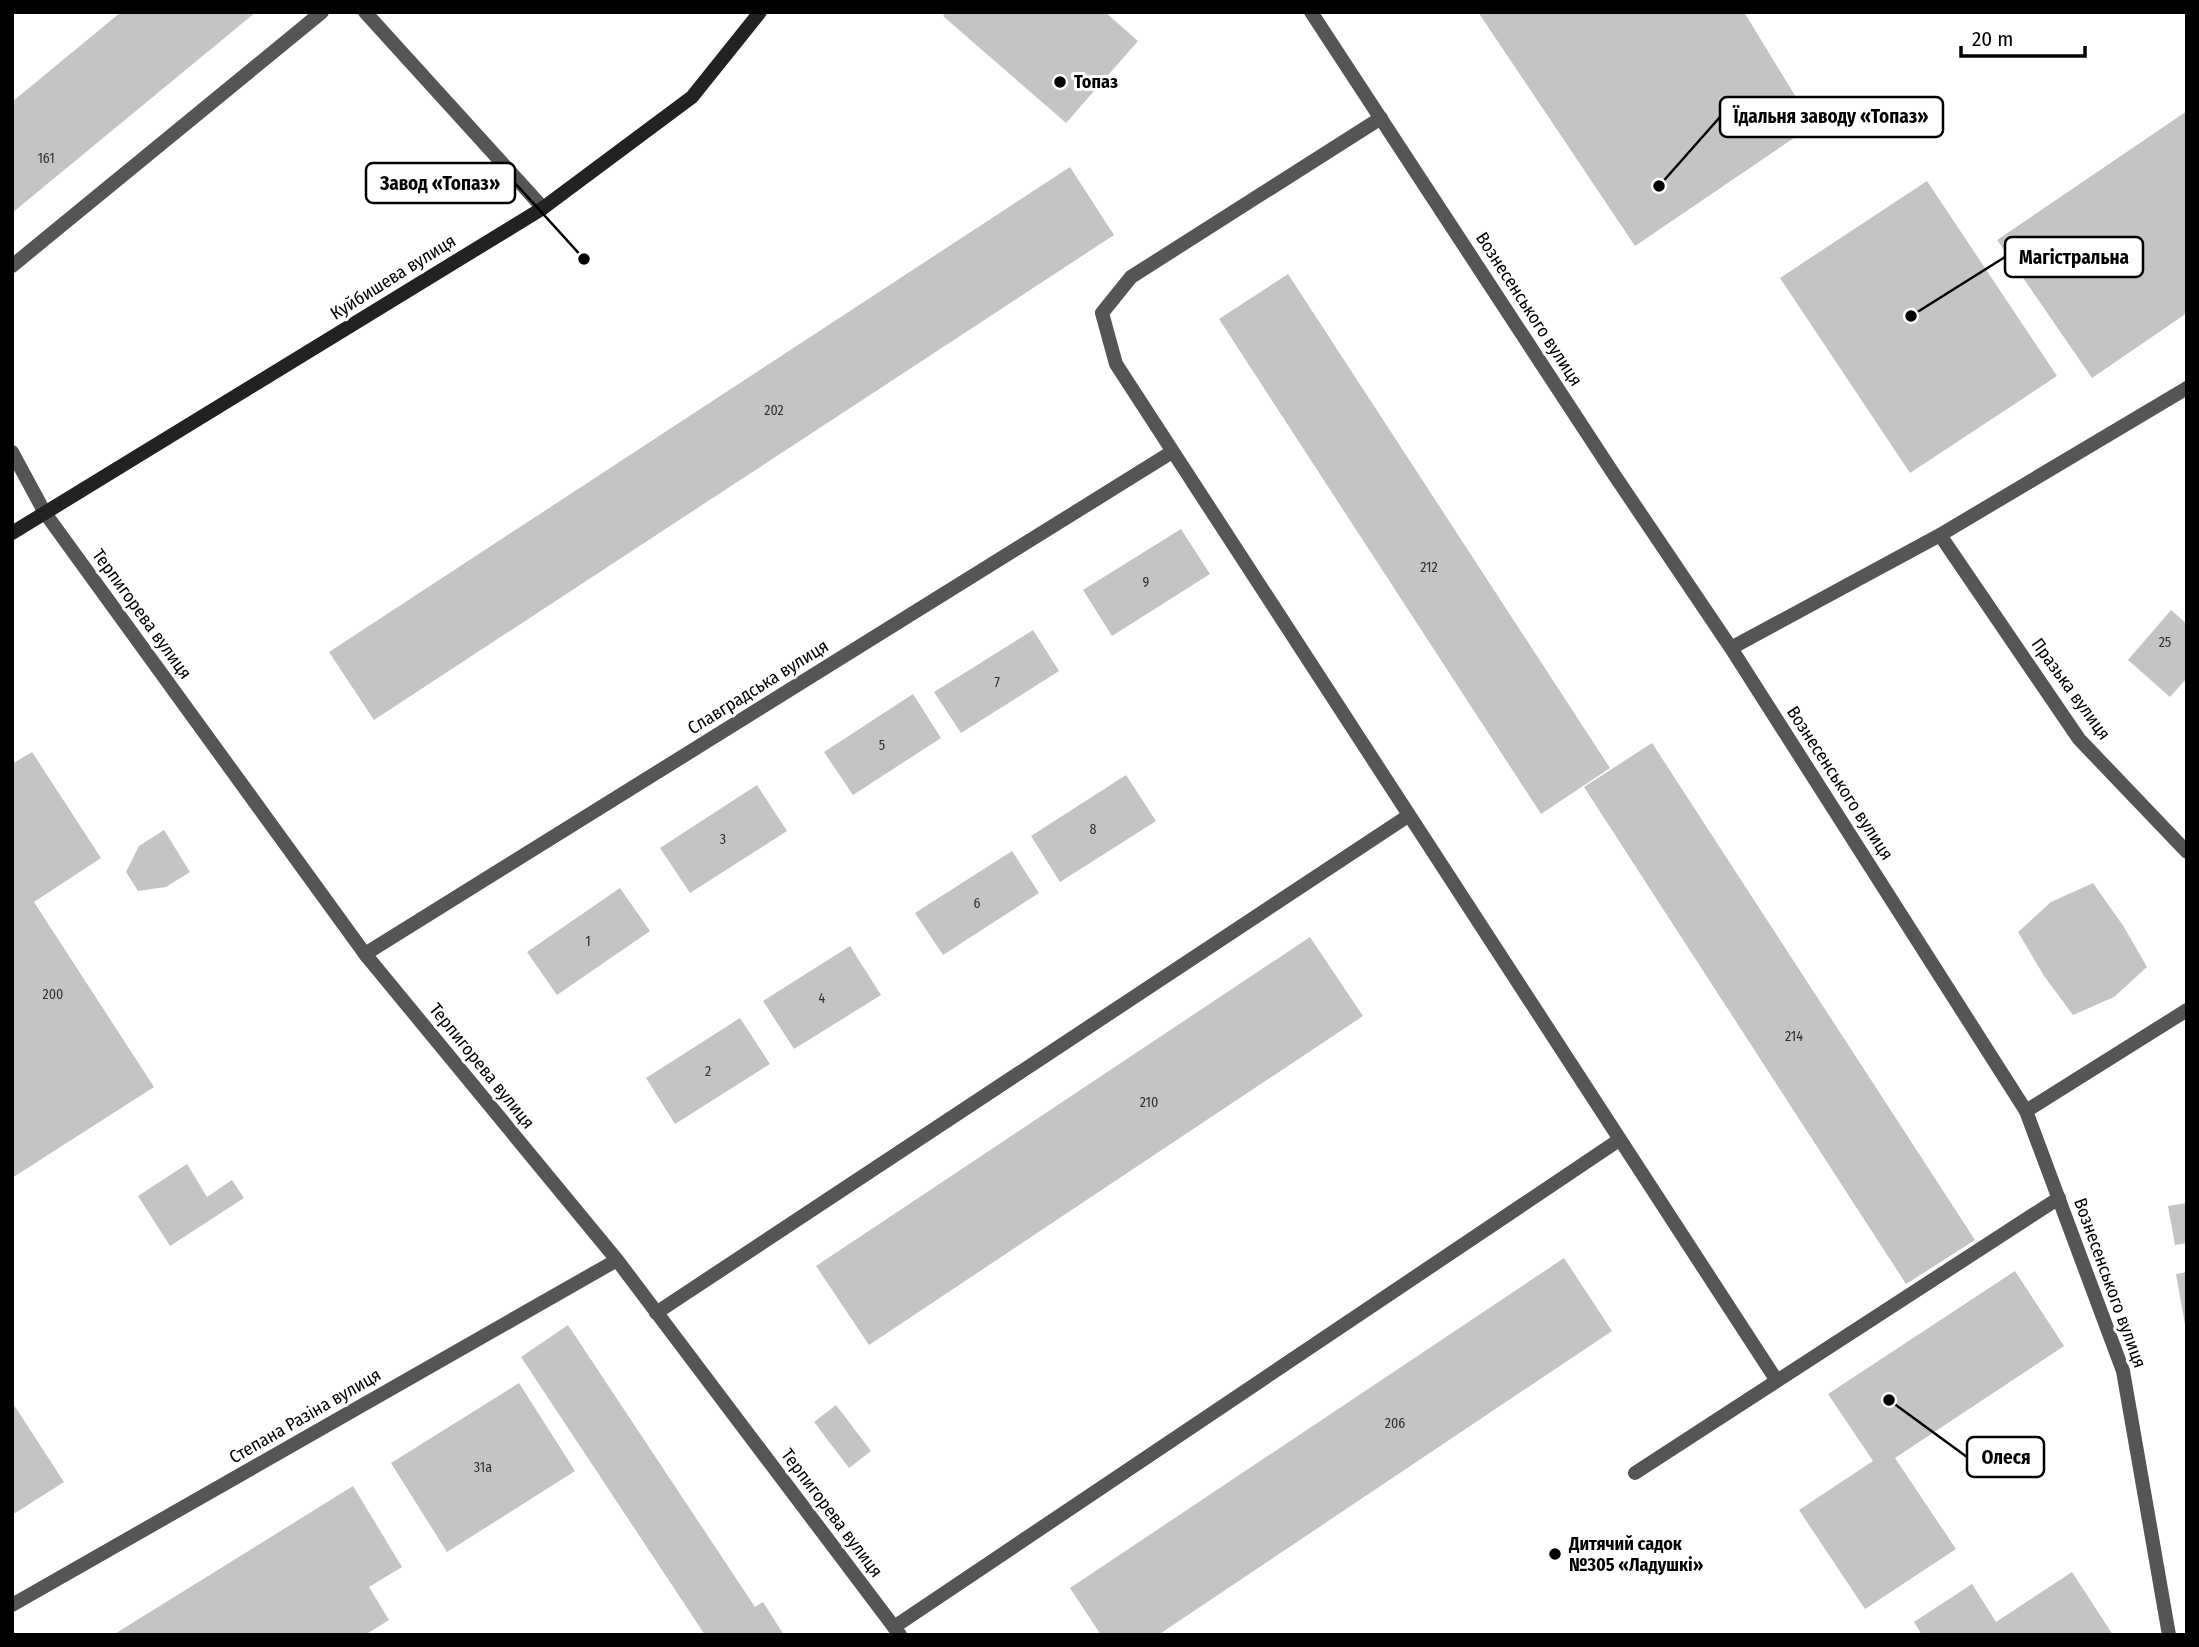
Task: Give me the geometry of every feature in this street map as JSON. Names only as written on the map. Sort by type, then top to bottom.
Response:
[{"type":"main road","name":"Куйбишева вулиця","points":[[12,533],[542,208],[692,97],[760,12]]},
{"type":"street","points":[[12,266],[322,12]]},
{"type":"street","points":[[365,12],[542,208]]},
{"type":"street","name":"Вознесенського вулиця","points":[[1312,16],[1731,648],[2026,1111],[2123,1371],[2169,1635]]},
{"type":"street","points":[[1381,118],[1131,277],[1102,313],[1115,364],[1777,1381]]},
{"type":"street","points":[[1731,648],[1940,535],[2187,388]]},
{"type":"street","name":"Терпигорева вулиця","points":[[12,452],[45,513],[365,954],[617,1261],[897,1631]]},
{"type":"street","name":"Славградська вулиця","points":[[365,954],[1171,452]]},
{"type":"street","name":"Празька вулиця","points":[[1940,535],[2079,739],[2187,852]]},
{"type":"street","points":[[656,1313],[1408,816]]},
{"type":"street","points":[[2026,1111],[2187,1010]]},
{"type":"street","points":[[897,1631],[1619,1140]]},
{"type":"street","points":[[1635,1473],[2059,1198]]},
{"type":"street","name":"Степана Разіна вулиця","points":[[12,1605],[617,1261]]},
{"type":"building","points":[[121,12],[256,12],[12,213],[12,102]]},
{"type":"building","name":"Топаз","points":[[946,12],[1105,12],[1138,41],[1066,123],[943,16]]},
{"type":"building","points":[[1478,12],[1744,12],[1813,125],[1635,246]]},
{"type":"building","points":[[2187,111],[2187,313],[2092,378],[1997,240]]},
{"type":"building","points":[[1070,167],[1114,235],[374,720],[329,652]]},
{"type":"building","points":[[1927,181],[2057,376],[1910,473],[1780,278]]},
{"type":"building","points":[[1288,274],[1610,768],[1541,814],[1219,319]]},
{"type":"building","points":[[1181,529],[1210,574],[1112,636],[1083,590]]},
{"type":"building","points":[[2171,610],[2187,624],[2187,678],[2170,697],[2128,660]]},
{"type":"building","points":[[1033,630],[1059,671],[961,733],[934,692]]},
{"type":"building","points":[[913,694],[941,738],[853,795],[824,752]]},
{"type":"building","points":[[1652,743],[1975,1240],[1906,1284],[1584,787]]},
{"type":"building","points":[[32,752],[101,858],[34,902],[154,1087],[12,1178],[12,764]]},
{"type":"building","points":[[1126,775],[1156,821],[1060,882],[1031,836]]},
{"type":"building","points":[[757,785],[787,831],[690,893],[660,848]]},
{"type":"building","points":[[164,830],[190,872],[166,887],[138,891],[126,872],[139,846]]},
{"type":"building","points":[[1012,851],[1039,893],[943,955],[915,913]]},
{"type":"building","points":[[2093,883],[2124,927],[2147,967],[2114,997],[2073,1015],[2044,976],[2018,932],[2051,902]]},
{"type":"building","points":[[620,888],[650,931],[557,995],[527,952]]},
{"type":"building","points":[[1310,937],[1363,1016],[869,1345],[816,1266]]},
{"type":"building","points":[[850,946],[881,995],[794,1049],[763,1001]]},
{"type":"building","points":[[740,1018],[770,1064],[675,1124],[646,1078]]},
{"type":"building","points":[[187,1164],[207,1197],[232,1180],[244,1198],[170,1246],[138,1196]]},
{"type":"building","points":[[2187,1203],[2187,1243],[2175,1245],[2168,1206]]},
{"type":"building","points":[[1564,1258],[1612,1331],[1158,1635],[1101,1635],[1070,1588]]},
{"type":"building","points":[[2015,1271],[2064,1346],[1895,1458],[1956,1549],[1865,1609],[1799,1510],[1873,1461],[1828,1394]]},
{"type":"building","points":[[2187,1272],[2187,1325],[2185,1325],[2176,1274]]},
{"type":"building","points":[[568,1325],[755,1607],[763,1602],[784,1635],[705,1635],[521,1357]]},
{"type":"building","points":[[519,1383],[575,1471],[447,1552],[391,1463]]},
{"type":"building","points":[[12,1402],[64,1482],[12,1515]]},
{"type":"building","points":[[836,1405],[871,1451],[849,1468],[814,1422]]},
{"type":"building","points":[[353,1486],[402,1567],[369,1587],[389,1620],[365,1635],[113,1635]]},
{"type":"building","points":[[2072,1572],[2113,1635],[1922,1635],[1914,1622],[1972,1584],[1996,1622]]},
{"type":"place","name":"Топаз","points":[[1060,82]]},
{"type":"place","name":"Їдальня заводу «Топаз»","points":[[1659,186]]},
{"type":"place","name":"Завод «Топаз»","points":[[584,259]]},
{"type":"place","name":"Магістральна","points":[[1911,316]]},
{"type":"place","name":"Олеся","points":[[1889,1400]]},
{"type":"place","name":"Дитячий садок №305 «Ладушкі»","points":[[1555,1554]]}]
